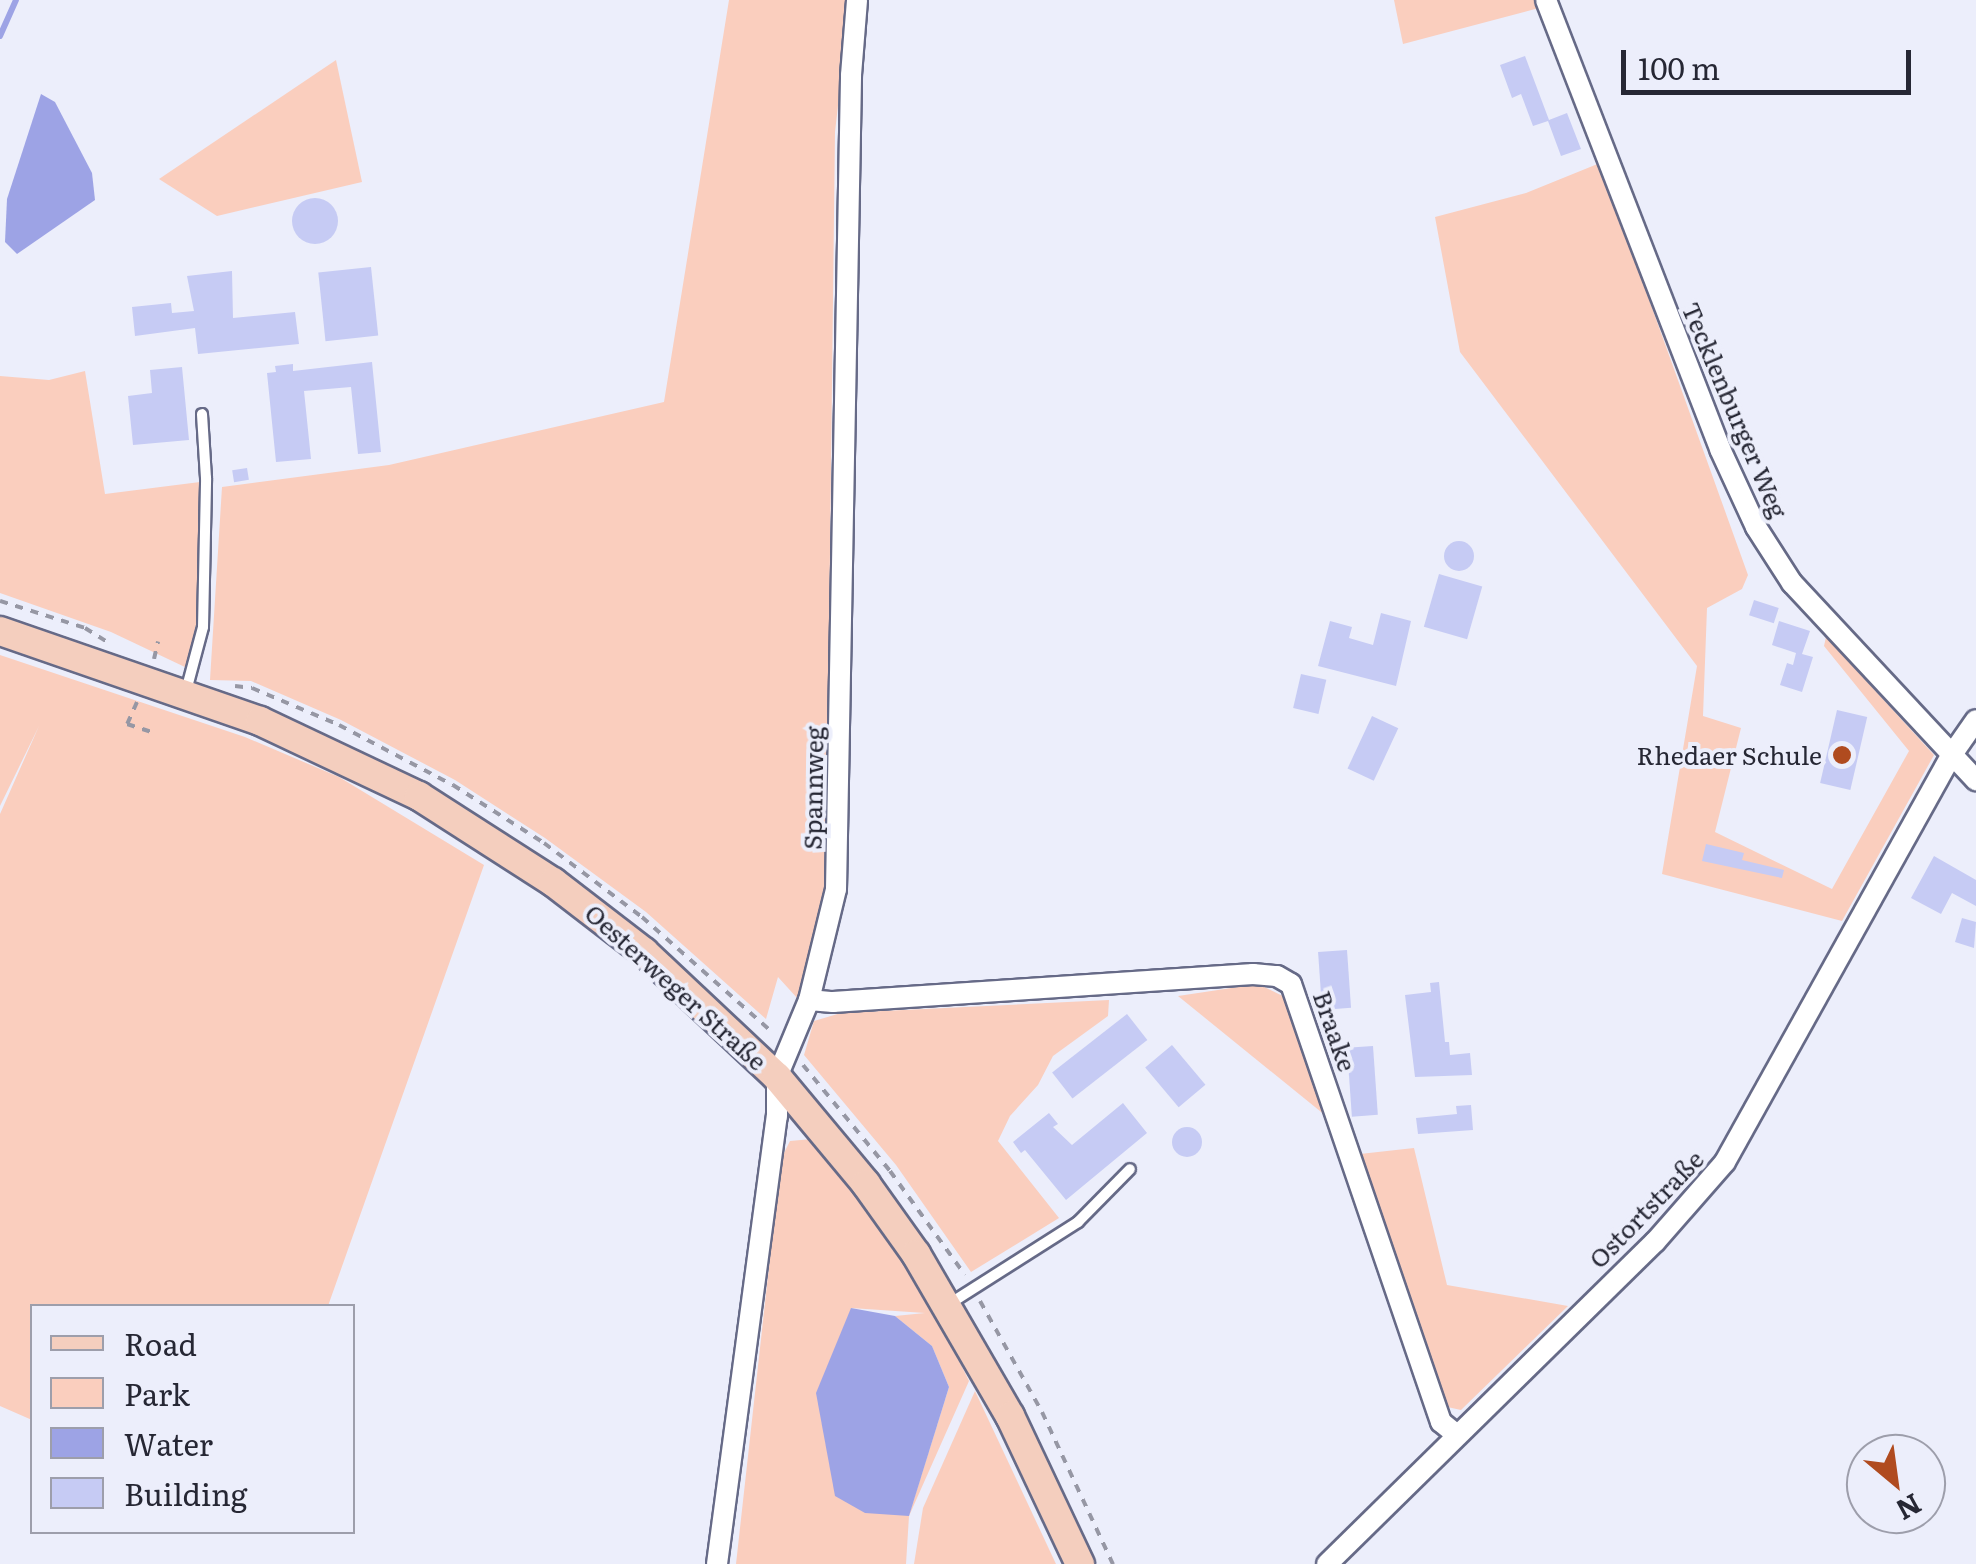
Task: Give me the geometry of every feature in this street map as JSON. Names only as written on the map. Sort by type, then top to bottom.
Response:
[{"type":"street","name":"Spannweg","points":[[717,1564],[777,1116],[777,1077],[808,1000],[836,890],[850,153],[858,0]]},
{"type":"street","name":"Tecklenburger Weg","points":[[1546,0],[1720,450],[1756,528],[1792,583],[1976,780]]},
{"type":"street","name":"Oesterweger Straße","points":[[0,631],[188,685],[419,796],[502,847],[644,952],[777,1077],[866,1184],[948,1304],[1010,1416],[1080,1564]]},
{"type":"street","name":"Ostortstraße","points":[[1327,1564],[1655,1242],[1725,1162],[1953,753],[1976,720]]},
{"type":"street","name":"Braake","points":[[808,1000],[871,1000],[1253,974],[1277,976],[1291,984],[1440,1422],[1456,1434]]},
{"type":"lane","points":[[188,685],[203,627],[206,478],[202,414]]},
{"type":"lane","points":[[948,1304],[1078,1222],[1130,1169]]},
{"type":"path","points":[[0,601],[84,628],[112,645]]},
{"type":"path","points":[[154,659],[158,641]]},
{"type":"path","points":[[143,660],[188,685],[252,688],[339,725],[452,784],[544,843],[642,917],[789,1050],[848,1116],[973,1288],[1042,1412],[1113,1564]]},
{"type":"path","points":[[141,693],[127,724],[151,732]]},
{"type":"green space","points":[[729,0],[850,0],[835,132],[826,890],[798,999],[778,977],[766,1019],[646,912],[545,838],[455,780],[341,720],[251,681],[210,680],[222,487],[389,465],[664,402]]},
{"type":"green space","points":[[1394,0],[1536,0],[1539,8],[1403,44]]},
{"type":"green space","points":[[336,60],[362,182],[217,216],[159,179]]},
{"type":"green space","points":[[1600,163],[1748,575],[1742,589],[1707,608],[1703,716],[1741,728],[1715,832],[1832,889],[1909,751],[1824,646],[1826,637],[1934,755],[1842,921],[1662,874],[1697,666],[1460,352],[1435,217],[1526,193]]},
{"type":"green space","points":[[85,371],[105,494],[200,482],[196,625],[187,668],[111,632],[0,593],[0,376],[49,380]]},
{"type":"green space","points":[[0,655],[245,737],[339,777],[484,865],[329,1304],[30,1304],[30,1419],[0,1406],[0,814],[39,726],[0,806]]},
{"type":"green space","points":[[1258,984],[1293,1001],[1331,1120],[1178,996]]},
{"type":"green space","points":[[1109,1000],[1108,1016],[1053,1056],[1038,1085],[1010,1116],[998,1141],[1059,1218],[971,1272],[896,1165],[804,1055],[814,1021],[841,1013]]},
{"type":"green space","points":[[812,1139],[884,1231],[936,1314],[969,1381],[909,1516],[906,1564],[736,1564],[781,1159],[790,1141]],"holes":[[[851,1308],[925,1313],[895,1316],[932,1346],[949,1387],[909,1515]]]},
{"type":"green space","points":[[1414,1148],[1447,1285],[1568,1306],[1461,1410],[1443,1406],[1360,1154]]},
{"type":"green space","points":[[975,1391],[1056,1564],[914,1564],[923,1508]]},
{"type":"water","points":[[41,94],[55,102],[92,173],[95,200],[17,254],[5,242],[7,199]]},
{"type":"water","points":[[851,1308],[895,1316],[932,1346],[949,1387],[909,1516],[865,1513],[835,1496],[816,1393]]},
{"type":"building","points":[[1525,56],[1549,120],[1567,113],[1581,149],[1561,156],[1548,121],[1533,126],[1521,94],[1512,98],[1500,65]]},
{"type":"building","points":[[315,198],[331,205],[338,221],[331,237],[315,244],[299,237],[292,221],[299,205]]},
{"type":"building","points":[[371,267],[378,336],[326,341],[318,273]]},
{"type":"building","points":[[232,271],[233,318],[295,312],[299,344],[198,354],[195,328],[135,336],[132,307],[171,303],[172,313],[194,311],[187,276]]},
{"type":"building","points":[[372,362],[381,452],[358,454],[351,387],[304,391],[311,459],[276,462],[267,373],[276,372],[275,366],[293,364],[293,371]]},
{"type":"building","points":[[182,367],[189,440],[133,445],[128,396],[152,393],[150,370]]},
{"type":"building","points":[[247,468],[249,480],[234,482],[232,470]]},
{"type":"building","points":[[1459,541],[1470,545],[1474,556],[1470,567],[1459,571],[1448,567],[1444,556],[1448,545]]},
{"type":"building","points":[[1439,574],[1482,586],[1467,639],[1424,627]]},
{"type":"building","points":[[1754,600],[1779,608],[1774,623],[1749,615]]},
{"type":"building","points":[[1381,613],[1411,621],[1396,686],[1318,666],[1330,621],[1352,627],[1349,638],[1373,645]]},
{"type":"building","points":[[1779,621],[1810,631],[1802,654],[1813,657],[1802,692],[1780,685],[1787,663],[1793,665],[1796,653],[1772,645]]},
{"type":"building","points":[[1301,674],[1326,680],[1318,714],[1293,708]]},
{"type":"building","name":"Rhedaer Schule","points":[[1837,710],[1867,717],[1850,790],[1820,783]]},
{"type":"building","points":[[1372,716],[1398,728],[1374,781],[1347,769]]},
{"type":"building","points":[[1706,844],[1744,853],[1742,860],[1784,870],[1782,878],[1702,861]]},
{"type":"building","points":[[1934,856],[1976,880],[1976,906],[1952,893],[1941,914],[1911,898]]},
{"type":"building","points":[[1962,918],[1976,922],[1974,948],[1955,942]]},
{"type":"building","points":[[1347,950],[1351,1008],[1322,1010],[1318,952]]},
{"type":"building","points":[[1439,982],[1445,1042],[1449,1042],[1450,1055],[1470,1053],[1472,1075],[1415,1077],[1405,995],[1431,992],[1430,983]]},
{"type":"building","points":[[1127,1014],[1147,1040],[1072,1098],[1052,1072]]},
{"type":"building","points":[[1172,1045],[1205,1085],[1179,1107],[1145,1067]]},
{"type":"building","points":[[1373,1046],[1378,1115],[1352,1117],[1347,1048]]},
{"type":"building","points":[[1123,1103],[1147,1133],[1066,1200],[1025,1150],[1021,1153],[1013,1142],[1049,1113],[1058,1124],[1053,1127],[1072,1145]]},
{"type":"building","points":[[1471,1105],[1473,1130],[1418,1134],[1416,1118],[1457,1114],[1456,1106]]},
{"type":"building","points":[[1187,1127],[1201,1136],[1202,1142],[1193,1156],[1187,1157],[1173,1148],[1172,1142],[1181,1128]]},
{"type":"waterway","points":[[0,36],[16,0]]},
{"type":"place","name":"Rhedaer Schule","points":[[1842,755]]}]
